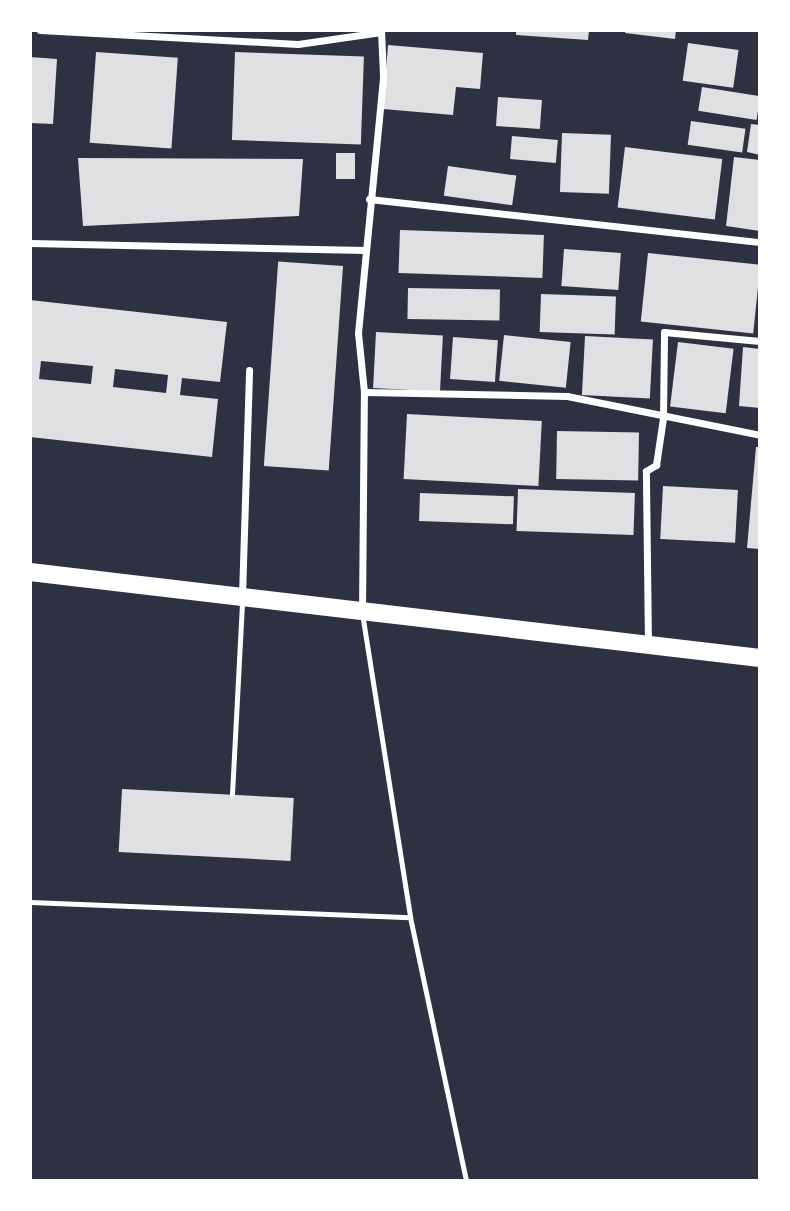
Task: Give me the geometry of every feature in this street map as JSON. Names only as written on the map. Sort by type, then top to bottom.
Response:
[{"type":"main road","points":[[30,572],[760,658]]},
{"type":"street","points":[[40,30],[298,44],[381,31],[383,76],[358,333],[364,392],[362,612]]},
{"type":"street","points":[[369,199],[760,242]]},
{"type":"street","points":[[30,243],[365,250]]},
{"type":"street","points":[[648,646],[646,471],[656,465],[663,418],[664,332],[760,341]]},
{"type":"street","points":[[242,597],[249,370]]},
{"type":"street","points":[[364,392],[567,397],[760,435]]},
{"type":"lane","points":[[232,794],[242,597]]},
{"type":"lane","points":[[362,612],[410,917],[466,1181]]},
{"type":"lane","points":[[30,902],[410,917]]},
{"type":"building","points":[[516,30],[589,30],[588,40],[516,35]]},
{"type":"building","points":[[626,30],[676,30],[675,39],[625,33]]},
{"type":"building","points":[[688,43],[739,50],[733,88],[683,81]]},
{"type":"building","points":[[388,45],[483,53],[480,89],[456,87],[453,115],[383,109]]},
{"type":"building","points":[[96,52],[178,58],[171,148],[90,143]]},
{"type":"building","points":[[235,52],[364,57],[361,144],[232,140]]},
{"type":"building","points":[[30,57],[57,59],[53,124],[30,123]]},
{"type":"building","points":[[702,87],[760,96],[757,120],[698,111]]},
{"type":"building","points":[[498,97],[542,100],[540,129],[496,126]]},
{"type":"building","points":[[691,121],[745,129],[742,152],[688,145]]},
{"type":"building","points":[[751,124],[760,125],[760,155],[747,152]]},
{"type":"building","points":[[562,133],[611,135],[609,194],[560,192]]},
{"type":"building","points":[[512,136],[558,140],[556,163],[510,159]]},
{"type":"building","points":[[625,147],[722,159],[715,219],[618,208]]},
{"type":"building","points":[[336,153],[355,153],[355,179],[336,179]]},
{"type":"building","points":[[734,157],[760,160],[760,231],[726,226]]},
{"type":"building","points":[[78,158],[303,159],[299,216],[83,226]]},
{"type":"building","points":[[448,166],[516,176],[512,205],[444,196]]},
{"type":"building","points":[[400,230],[544,235],[542,278],[398,273]]},
{"type":"building","points":[[564,249],[621,253],[618,290],[561,286]]},
{"type":"building","points":[[648,253],[760,265],[753,333],[641,322]]},
{"type":"building","points":[[278,261],[343,266],[329,471],[264,466]]},
{"type":"building","points":[[408,288],[500,290],[499,321],[407,319]]},
{"type":"building","points":[[541,294],[616,297],[615,335],[540,332]]},
{"type":"building","points":[[30,300],[227,322],[220,382],[182,378],[180,395],[218,399],[212,457],[30,437]],"holes":[[[41,361],[93,366],[91,384],[39,379]],[[115,369],[168,375],[166,393],[113,387]]]},
{"type":"building","points":[[376,332],[443,336],[440,391],[373,388]]},
{"type":"building","points":[[504,335],[571,342],[566,388],[499,381]]},
{"type":"building","points":[[585,336],[653,340],[650,398],[582,395]]},
{"type":"building","points":[[453,337],[498,340],[495,382],[450,379]]},
{"type":"building","points":[[678,342],[734,349],[726,413],[670,407]]},
{"type":"building","points":[[743,347],[760,349],[760,408],[739,406]]},
{"type":"building","points":[[407,414],[542,421],[538,486],[404,479]]},
{"type":"building","points":[[557,431],[639,432],[638,480],[556,479]]},
{"type":"building","points":[[756,447],[760,447],[760,549],[747,548]]},
{"type":"building","points":[[663,486],[738,490],[735,543],[660,539]]},
{"type":"building","points":[[518,489],[635,493],[633,535],[517,531]]},
{"type":"building","points":[[420,493],[514,496],[513,524],[419,521]]},
{"type":"building","points":[[122,789],[294,798],[290,861],[119,852]]}]
